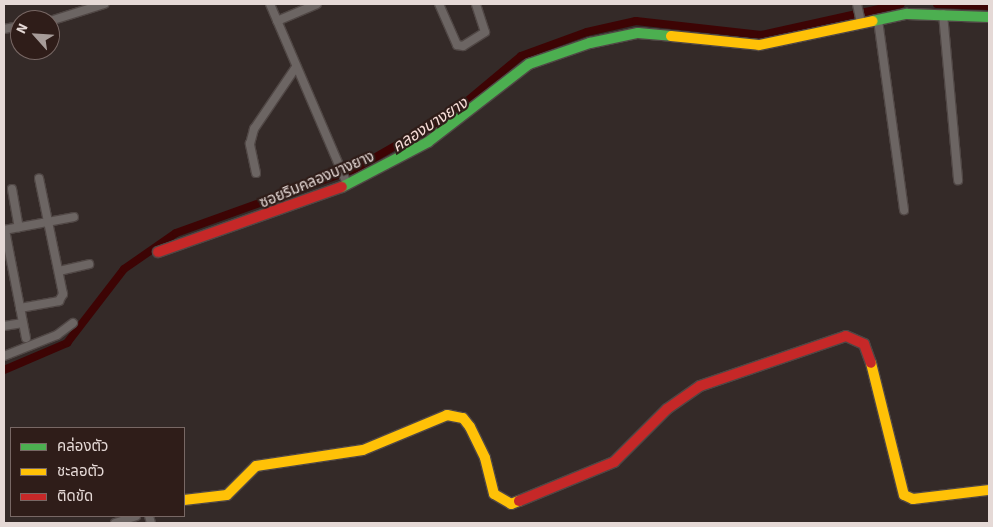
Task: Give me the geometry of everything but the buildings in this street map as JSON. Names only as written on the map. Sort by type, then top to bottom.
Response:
[{"type":"street","points":[[60,18],[104,4]]},
{"type":"street","points":[[270,4],[346,182]]},
{"type":"street","points":[[277,21],[317,4]]},
{"type":"street","points":[[439,4],[457,45],[463,46],[485,32],[476,4]]},
{"type":"street","points":[[858,4],[861,19]]},
{"type":"street","points":[[943,14],[958,180]]},
{"type":"street","name":"ซอยริมคลองบางยาง","points":[[158,252],[264,218],[346,182],[428,142],[541,58],[625,34],[759,45],[861,19],[878,20],[943,14],[989,16]]},
{"type":"street","points":[[878,20],[904,210]]},
{"type":"street","points":[[256,173],[250,144],[254,129],[296,67]]},
{"type":"street","points":[[20,308],[63,298],[39,178]]},
{"type":"street","points":[[12,189],[19,227]]},
{"type":"street","points":[[26,338],[4,230],[74,217]]},
{"type":"street","points":[[59,271],[89,264]]},
{"type":"street","points":[[4,326],[23,323]]},
{"type":"street","points":[[4,356],[57,335],[73,323]]},
{"type":"street","points":[[185,500],[227,496],[256,466],[363,450],[447,415],[463,418],[470,427],[485,458],[494,494],[511,504],[614,462],[684,394],[846,336],[864,344],[881,388],[904,495],[913,499],[989,490]]},
{"type":"street","points":[[115,523],[133,517]]},
{"type":"waterway","name":"คลองบางยาง","points":[[4,370],[67,343],[124,269],[176,233],[355,169],[454,112],[521,56],[587,32],[636,21],[761,35],[901,4]]},
{"type":"waterway","name":"คลองบางยาง","points":[[937,4],[989,6]]},
{"type":"traffic: fast","points":[[873,21],[907,14],[989,17]]},
{"type":"traffic: fast","points":[[342,187],[428,142],[529,64],[590,43],[638,33],[671,36]]},
{"type":"traffic: slow","points":[[671,36],[759,45],[873,21]]},
{"type":"traffic: slow","points":[[871,363],[904,495],[913,499],[989,490]]},
{"type":"traffic: slow","points":[[185,500],[227,495],[256,466],[363,450],[447,415],[463,418],[470,427],[485,458],[494,494],[511,504],[519,501]]},
{"type":"traffic: jam","points":[[158,252],[342,187]]},
{"type":"traffic: jam","points":[[519,501],[614,462],[667,409],[700,386],[846,336],[864,344],[871,363]]}]
